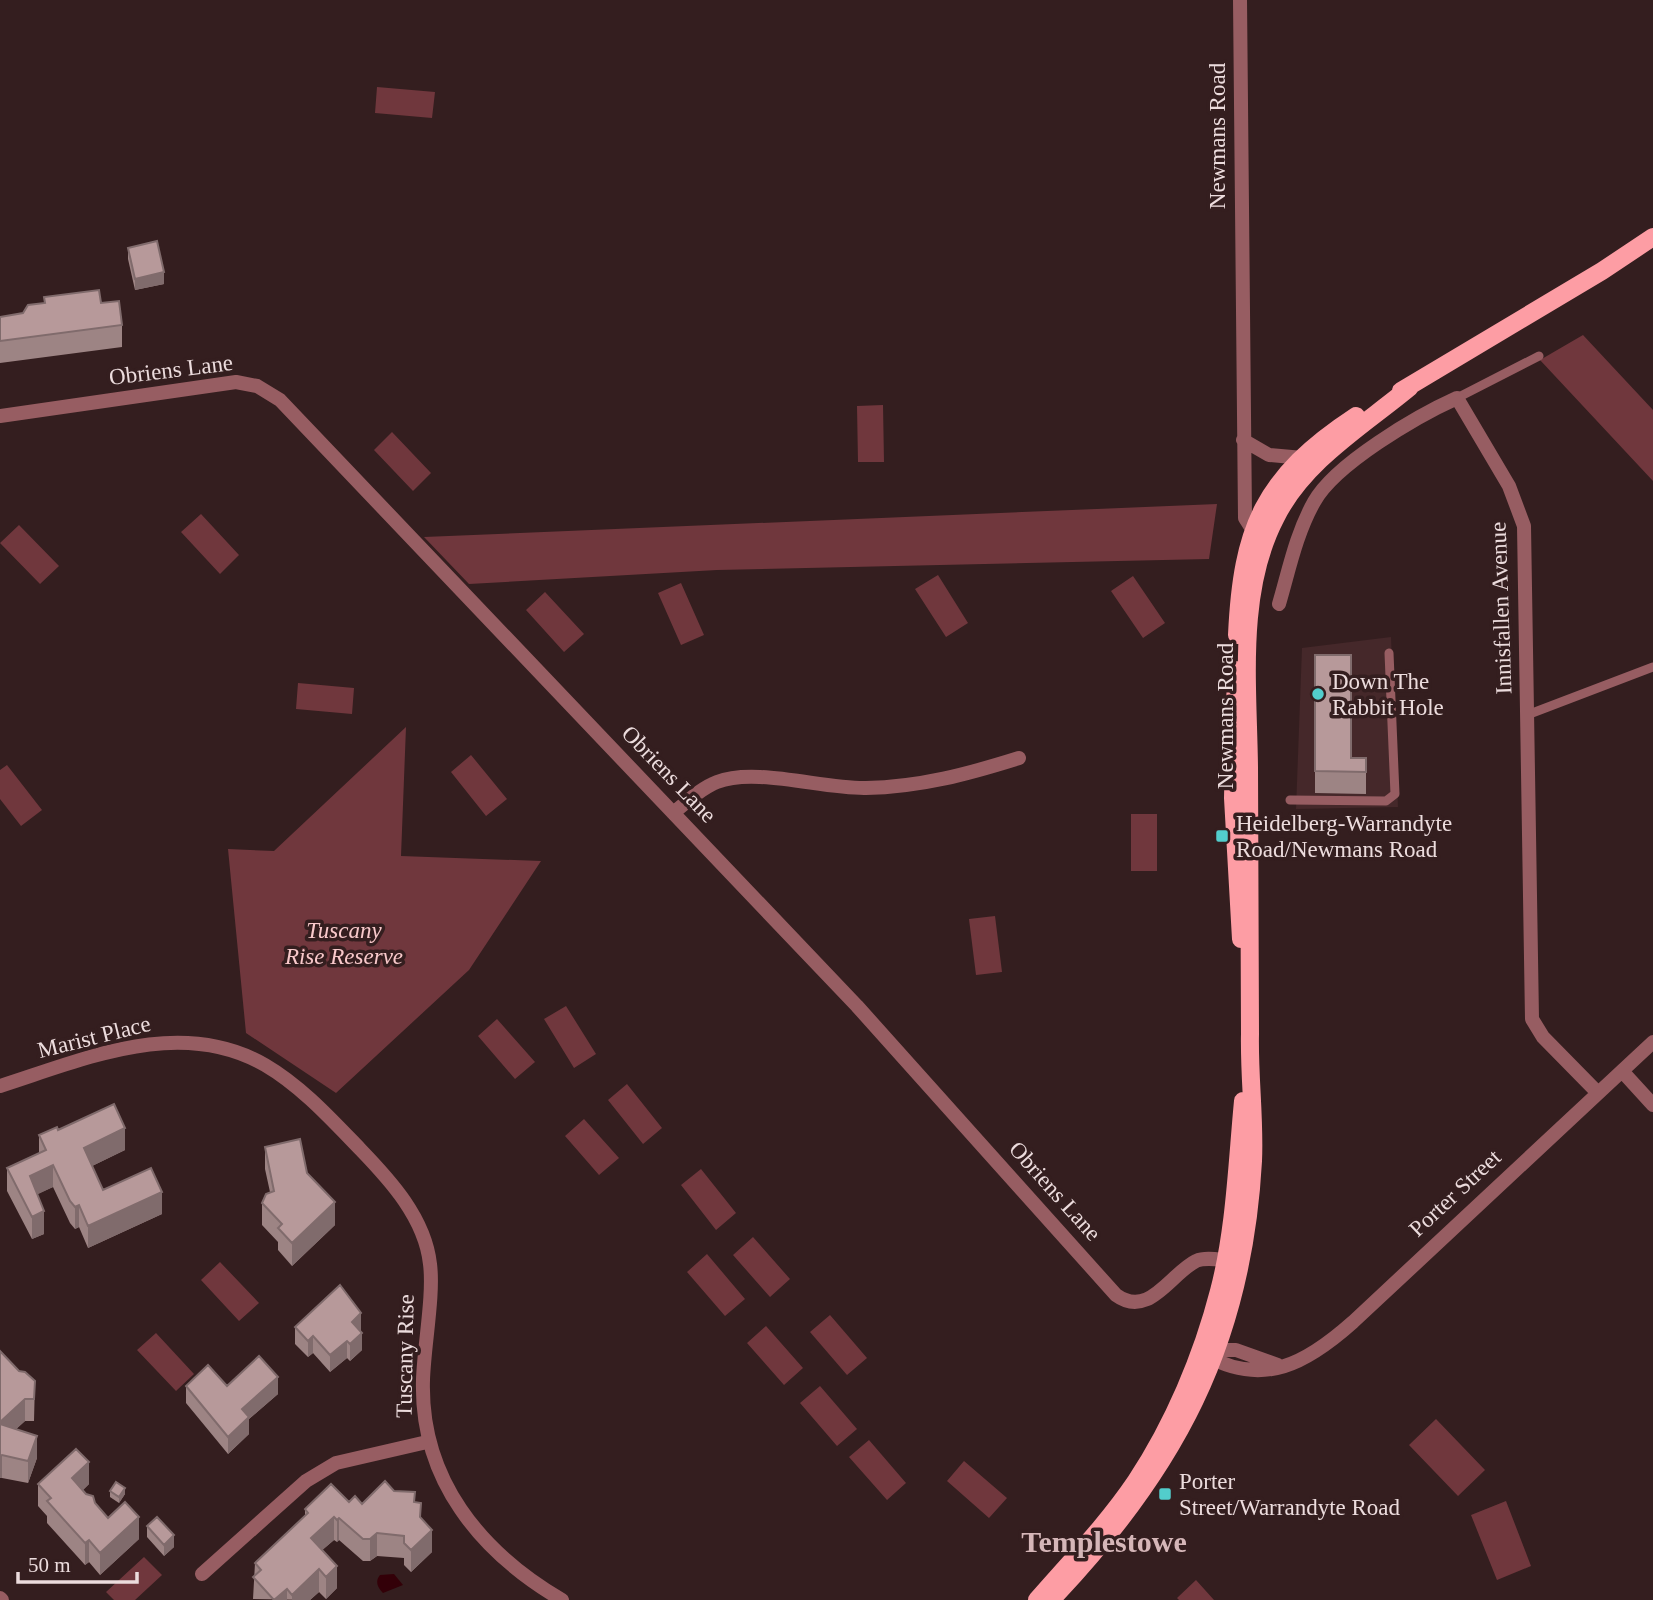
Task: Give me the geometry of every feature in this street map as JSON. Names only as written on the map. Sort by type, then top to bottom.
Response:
[{"type":"main road","points":[[1258,537],[1315,466],[1410,387],[1653,237]]},
{"type":"main road","points":[[1258,537],[1275,489],[1303,458],[1344,424],[1384,398],[1410,387]]},
{"type":"main road","name":"Newmans Road","points":[[1211,1353],[1253,1160],[1248,637],[1258,537]]},
{"type":"main road","points":[[1037,1600],[1094,1535],[1136,1481],[1211,1353]]},
{"type":"main road","points":[[1051,1600],[1095,1553],[1156,1473],[1191,1409],[1211,1353]]},
{"type":"street","name":"Newmans Road","points":[[1240,0],[1245,518],[1258,537]]},
{"type":"street","name":"Obriens Lane","points":[[0,416],[236,382],[257,386],[280,400],[848,996],[1116,1295],[1125,1301],[1137,1303],[1151,1298],[1197,1261],[1233,1261]]},
{"type":"street","points":[[1279,604],[1306,518],[1327,484],[1381,443],[1457,398]]},
{"type":"street","name":"Innisfallen Avenue","points":[[1457,398],[1509,486],[1521,513],[1525,548],[1532,1019],[1543,1037],[1598,1093]]},
{"type":"street","points":[[1243,440],[1269,455],[1303,458]]},
{"type":"street","points":[[673,813],[702,790],[732,778],[753,777],[825,787],[898,787],[950,780],[1018,758]]},
{"type":"street","name":"Marist Place","points":[[0,1086],[136,1045],[177,1041],[198,1043],[239,1053],[264,1065],[310,1099],[341,1129]]},
{"type":"street","name":"Porter Street","points":[[1211,1353],[1231,1369],[1258,1371],[1297,1363],[1330,1342],[1653,1042]]},
{"type":"street","points":[[1622,1071],[1653,1105]]},
{"type":"street","name":"Tuscany Rise","points":[[341,1129],[391,1182],[418,1224],[430,1264],[423,1383],[428,1442],[458,1507],[472,1527],[512,1569],[562,1600]]},
{"type":"street","points":[[202,1574],[306,1481],[336,1463],[428,1442]]},
{"type":"lane","points":[[1457,398],[1539,356]]},
{"type":"lane","points":[[1290,800],[1385,801],[1395,794],[1389,653]]},
{"type":"lane","points":[[1527,715],[1653,667]]},
{"type":"shaded area","points":[[1391,637],[1398,807],[1296,809],[1302,648]]},
{"type":"shaded area","points":[[394,1574],[403,1585],[383,1593],[377,1584],[378,1577]]},
{"type":"green space","points":[[377,87],[435,92],[432,118],[375,113]]},
{"type":"green space","points":[[1583,335],[1653,410],[1653,481],[1540,360]]},
{"type":"green space","points":[[883,405],[884,462],[858,462],[857,406]]},
{"type":"green space","points":[[392,432],[431,473],[413,491],[374,450]]},
{"type":"green space","points":[[1217,504],[1209,559],[717,570],[469,584],[424,537]]},
{"type":"green space","points":[[201,514],[239,555],[220,574],[181,532]]},
{"type":"green space","points":[[19,525],[59,566],[40,584],[0,543]]},
{"type":"green space","points":[[938,575],[968,623],[946,637],[915,589]]},
{"type":"green space","points":[[1133,576],[1165,623],[1143,638],[1111,591]]},
{"type":"green space","points":[[681,583],[704,635],[681,645],[658,593]]},
{"type":"green space","points":[[545,592],[584,634],[564,652],[526,610]]},
{"type":"green space","points":[[298,683],[354,688],[352,714],[296,709]]},
{"type":"green space","name":"Tuscany Rise Reserve","points":[[406,727],[401,856],[541,861],[469,970],[336,1093],[246,1033],[228,849],[274,851]]},
{"type":"green space","points":[[471,755],[507,799],[486,816],[451,772]]},
{"type":"green space","points":[[7,765],[42,810],[21,826],[0,799],[0,770]]},
{"type":"green space","points":[[1131,814],[1157,814],[1157,871],[1131,871]]},
{"type":"green space","points":[[995,916],[1002,972],[976,975],[969,919]]},
{"type":"green space","points":[[566,1006],[596,1054],[574,1068],[544,1019]]},
{"type":"green space","points":[[497,1019],[535,1062],[515,1079],[478,1036]]},
{"type":"green space","points":[[627,1084],[662,1128],[643,1144],[608,1100]]},
{"type":"green space","points":[[584,1119],[619,1158],[599,1175],[565,1136]]},
{"type":"green space","points":[[701,1169],[736,1213],[716,1230],[681,1185]]},
{"type":"green space","points":[[753,1237],[790,1279],[770,1297],[733,1255]]},
{"type":"green space","points":[[707,1254],[745,1299],[725,1316],[687,1272]]},
{"type":"green space","points":[[220,1262],[259,1303],[239,1321],[201,1280]]},
{"type":"green space","points":[[830,1315],[867,1358],[847,1375],[810,1332]]},
{"type":"green space","points":[[766,1326],[803,1368],[784,1385],[747,1343]]},
{"type":"green space","points":[[156,1333],[194,1374],[176,1391],[137,1350]]},
{"type":"green space","points":[[820,1386],[857,1429],[837,1446],[800,1403]]},
{"type":"green space","points":[[1436,1419],[1485,1470],[1458,1496],[1409,1445]]},
{"type":"green space","points":[[869,1440],[906,1483],[887,1500],[849,1457]]},
{"type":"green space","points":[[964,1461],[1007,1498],[989,1518],[947,1481]]},
{"type":"green space","points":[[1506,1501],[1531,1566],[1497,1580],[1471,1515]]},
{"type":"green space","points":[[144,1557],[162,1575],[135,1600],[114,1600],[106,1592]]},
{"type":"green space","points":[[1196,1580],[1214,1600],[1177,1598]]},
{"type":"building","points":[[157,241],[164,272],[135,279],[128,248]]},
{"type":"building","points":[[99,290],[101,303],[119,301],[122,325],[0,341],[0,317],[23,313],[28,305],[45,303],[44,297]]},
{"type":"building","points":[[1315,655],[1351,655],[1351,758],[1366,758],[1366,772],[1315,771]]},
{"type":"building","points":[[114,1104],[125,1128],[84,1148],[103,1190],[151,1168],[162,1192],[88,1226],[79,1205],[75,1207],[70,1201],[53,1165],[30,1176],[44,1211],[32,1217],[7,1168],[46,1150],[39,1135],[57,1127],[58,1130]]},
{"type":"building","points":[[300,1139],[307,1173],[335,1202],[292,1243],[278,1228],[282,1224],[262,1203],[266,1194],[274,1191],[265,1147]]},
{"type":"building","points":[[340,1285],[361,1313],[352,1322],[362,1333],[350,1344],[347,1341],[330,1355],[313,1336],[308,1341],[295,1327]]},
{"type":"building","points":[[0,1351],[19,1371],[25,1372],[35,1381],[34,1399],[25,1399],[0,1422]]},
{"type":"building","points":[[259,1356],[278,1377],[242,1409],[249,1417],[228,1437],[186,1386],[208,1365],[227,1386]]},
{"type":"building","points":[[0,1424],[37,1436],[28,1461],[0,1456]]},
{"type":"building","points":[[76,1449],[89,1462],[72,1478],[86,1494],[93,1496],[95,1503],[108,1518],[125,1502],[139,1517],[100,1553],[89,1540],[85,1543],[47,1501],[51,1498],[38,1484]]},
{"type":"building","points":[[385,1481],[394,1491],[415,1492],[414,1502],[421,1503],[420,1517],[432,1530],[411,1550],[404,1543],[404,1536],[377,1533],[370,1539],[363,1539],[339,1518],[337,1520],[334,1517],[311,1538],[337,1566],[326,1577],[319,1569],[292,1595],[287,1589],[274,1600],[253,1577],[261,1570],[255,1563],[308,1513],[305,1509],[331,1484],[349,1502],[355,1496],[362,1504]]},
{"type":"building","points":[[116,1482],[125,1488],[119,1497],[110,1491]]},
{"type":"building","points":[[157,1517],[174,1535],[164,1545],[147,1526]]},
{"type":"place","name":"Down The Rabbit Hole","points":[[1318,694]]},
{"type":"place","name":"Heidelberg-Warrandyte Road/Newmans Road","points":[[1222,836]]},
{"type":"place","name":"Porter Street/Warrandyte Road","points":[[1165,1494]]},
{"type":"district","name":"Templestowe","points":[[1104,1541]]}]
